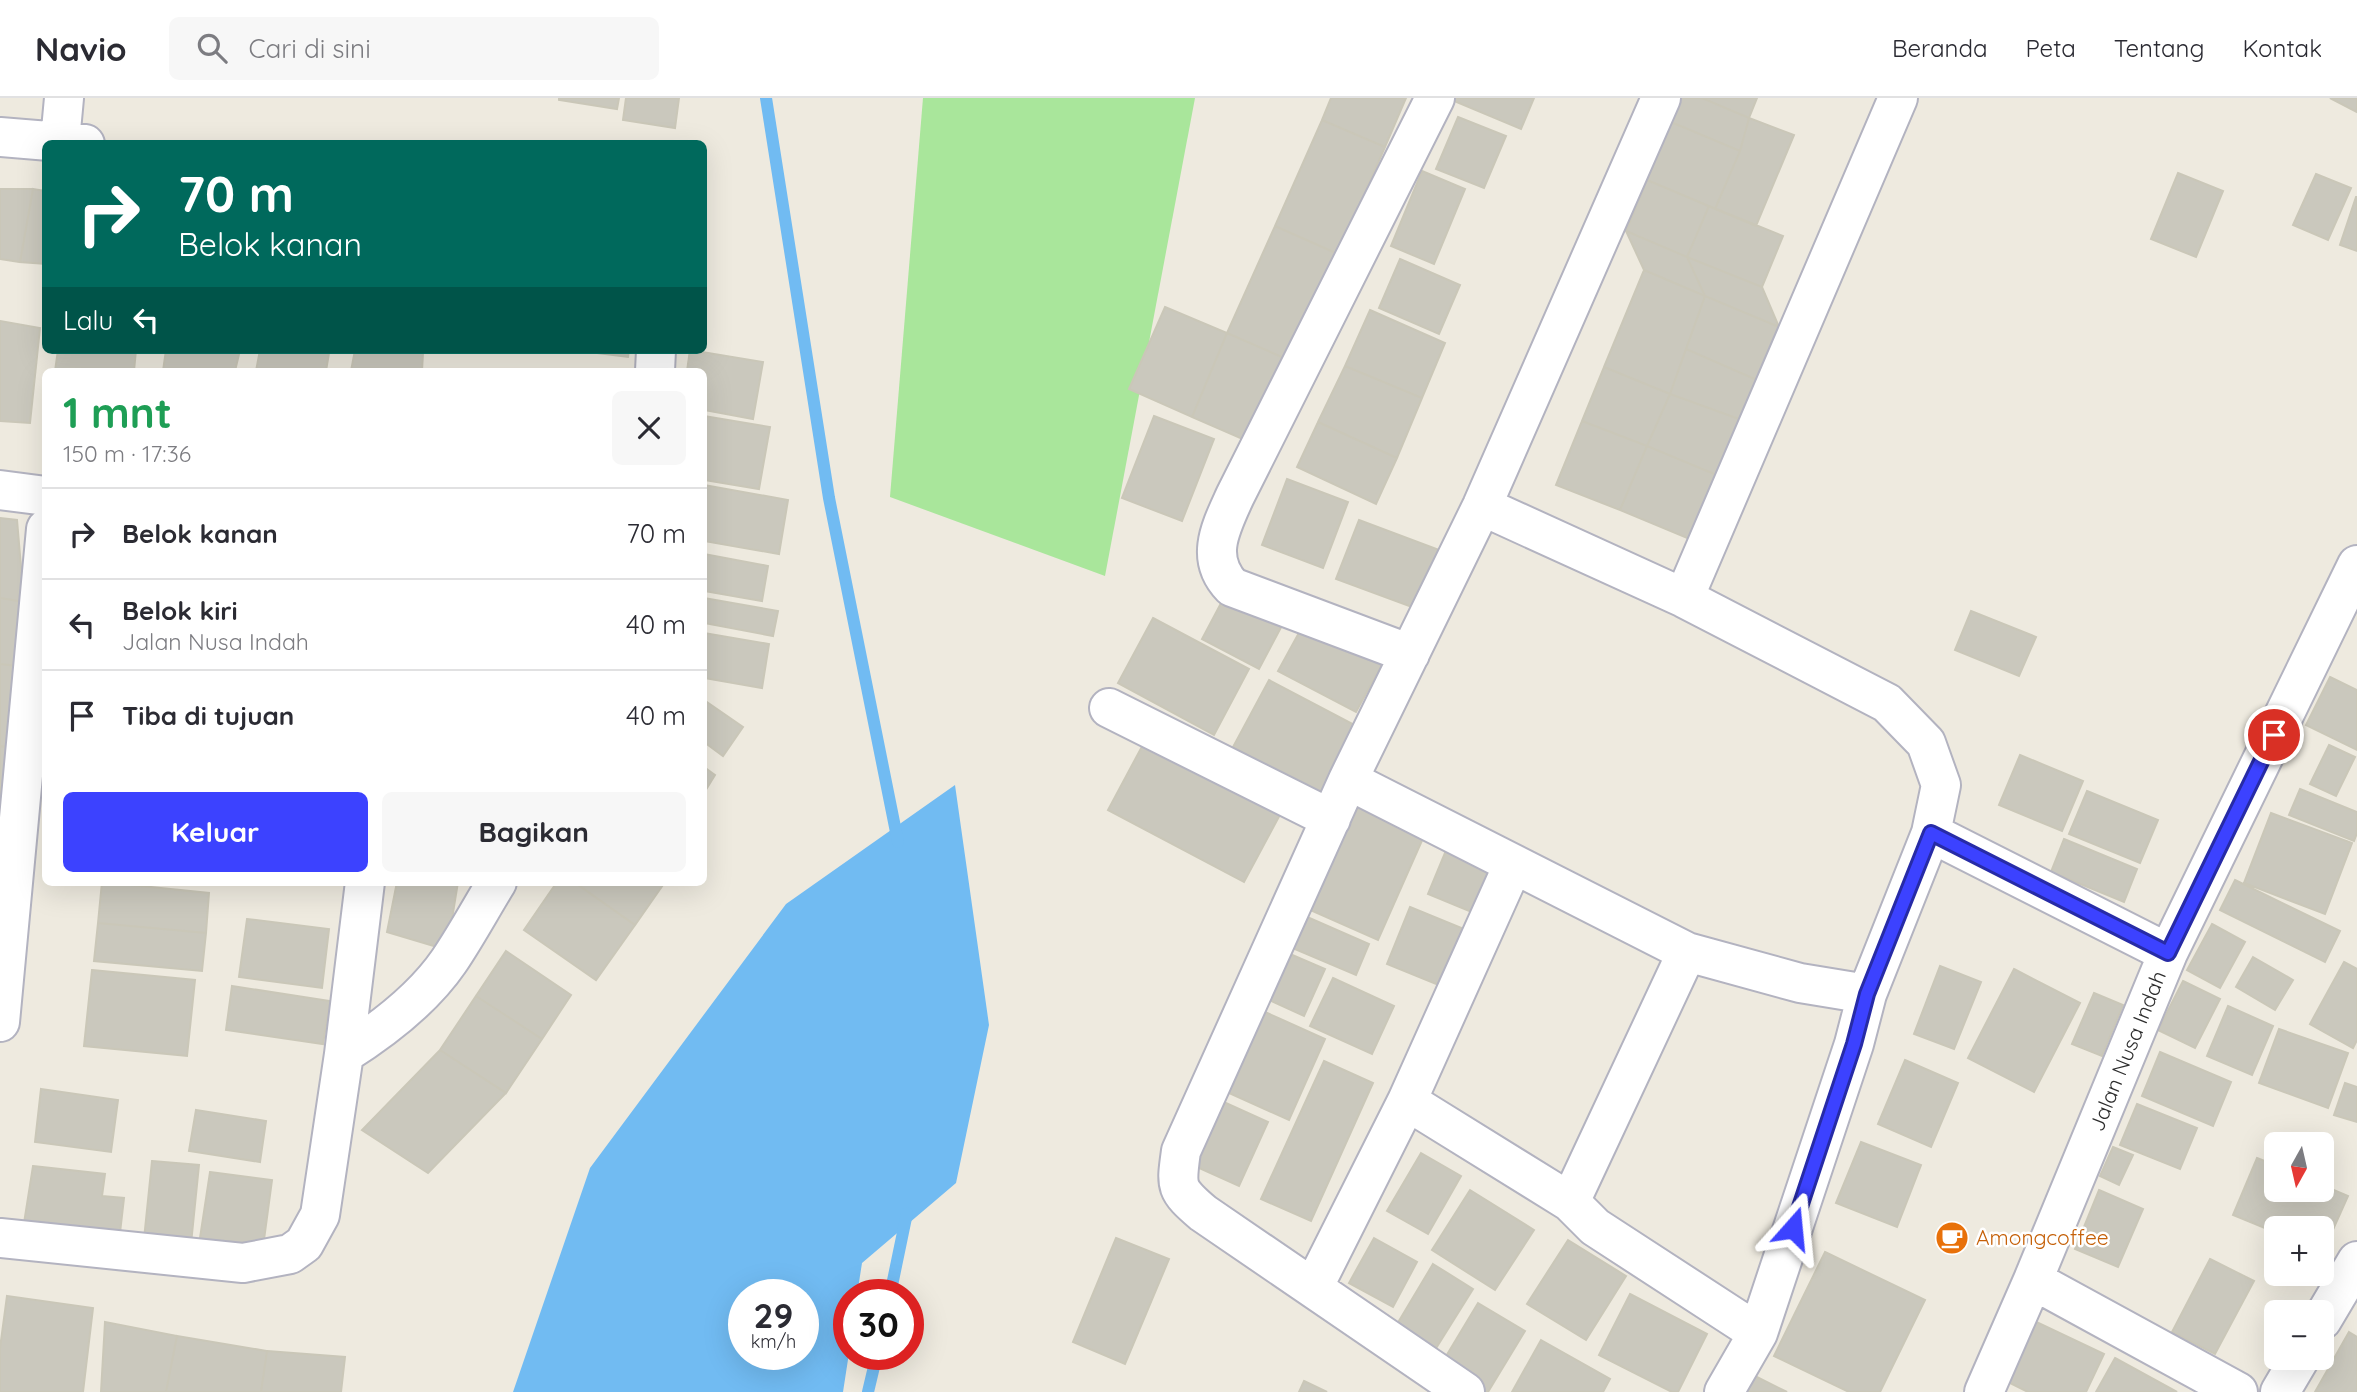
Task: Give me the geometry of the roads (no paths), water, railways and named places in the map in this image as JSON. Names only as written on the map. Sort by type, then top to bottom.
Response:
[{"type":"street","points":[[64,98],[72,140]]},
{"type":"street","points":[[1410,654],[1233,587],[1223,577],[1216,556],[1221,529],[1235,496],[1435,98]]},
{"type":"street","points":[[1465,1392],[1203,1213],[1181,1194],[1177,1178],[1181,1151],[1348,780],[1482,506],[1661,98]]},
{"type":"street","points":[[1684,598],[1898,98]]},
{"type":"street","points":[[0,136],[48,140]]},
{"type":"street","points":[[0,490],[42,495]]},
{"type":"street","points":[[1482,506],[1684,598],[1887,703],[1926,743],[1941,785],[1931,833],[1867,994],[1854,1044],[1758,1333],[1724,1392]]},
{"type":"street","name":"Jalan Nusa Indah","points":[[1984,1392],[2168,953],[2357,565]]},
{"type":"street","points":[[0,1022],[42,572]]},
{"type":"street","points":[[1109,708],[1331,819]]},
{"type":"street","points":[[1348,780],[1687,952],[1800,983],[1867,994]]},
{"type":"street","points":[[1931,833],[2168,953]]},
{"type":"street","points":[[1313,1287],[1407,1101],[1513,865]]},
{"type":"street","points":[[0,1238],[243,1263],[290,1254],[304,1244],[320,1215],[344,1054],[365,886]]},
{"type":"street","points":[[344,1054],[375,1034],[414,999],[448,962],[495,886]]},
{"type":"street","points":[[1570,1202],[1687,952]]},
{"type":"street","points":[[1407,1101],[1570,1202],[1595,1227],[1758,1333]]},
{"type":"street","points":[[2334,1300],[2357,1261]]},
{"type":"street","points":[[2033,1280],[2238,1392]]},
{"type":"street","points":[[2280,1392],[2293,1370]]},
{"type":"water","points":[[955,785],[989,1025],[956,1183],[862,1263],[860,1279],[833,1279],[833,1370],[846,1370],[843,1392],[513,1392],[590,1168],[786,904]]},
{"type":"waterway","points":[[766,98],[829,498],[898,842]]},
{"type":"waterway","points":[[893,1279],[907,1213]]},
{"type":"waterway","points":[[868,1392],[873,1370]]},
{"type":"place","name":"Amongcoffee","points":[[1952,1238]]}]
